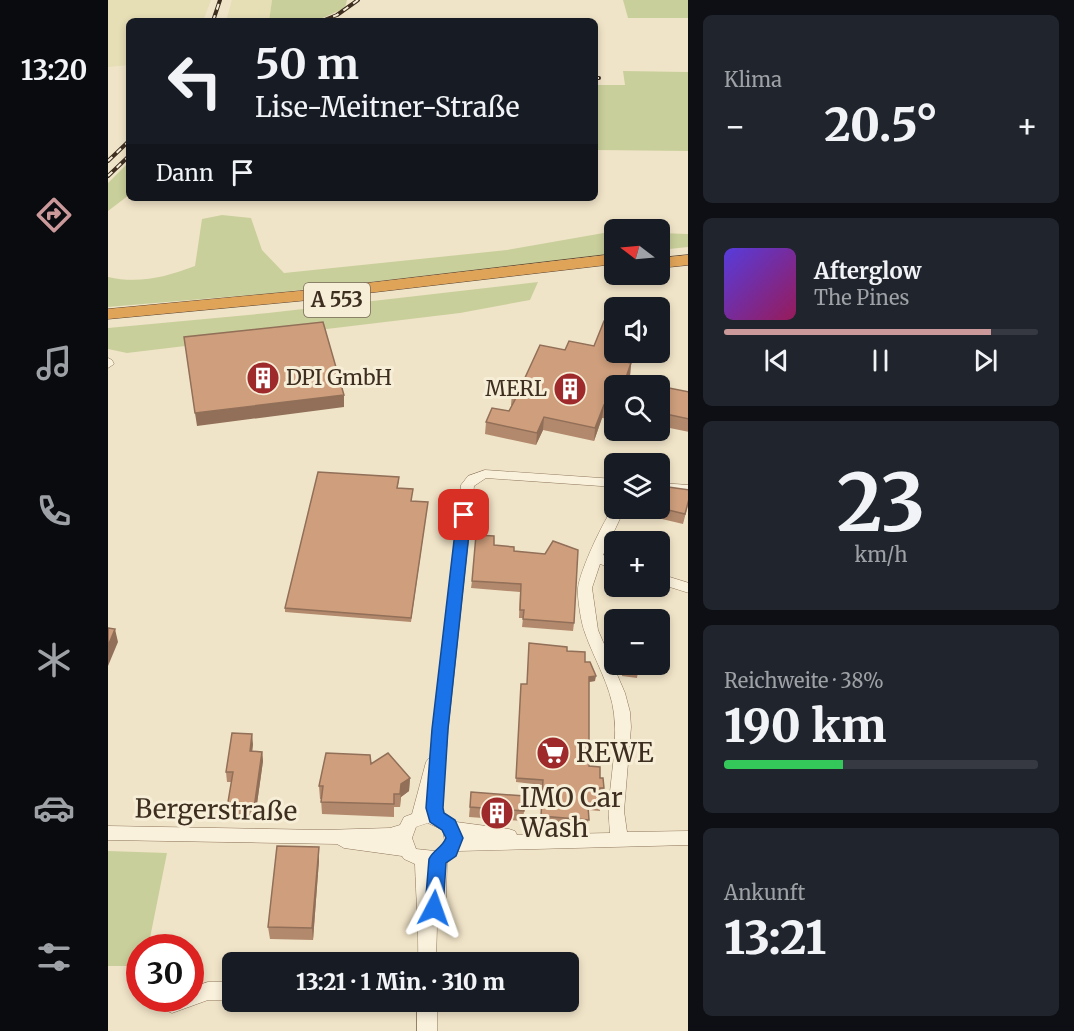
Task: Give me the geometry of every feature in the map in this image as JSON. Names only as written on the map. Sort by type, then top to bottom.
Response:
[{"type":"highway","points":[[670,253],[688,251]]},
{"type":"highway","name":"A 553","points":[[108,314],[221,304],[604,260]]},
{"type":"highway","points":[[670,262],[688,260]]},
{"type":"highway","name":"A 553","points":[[108,321],[265,308],[604,269]]},
{"type":"street","points":[[405,841],[410,822],[428,818],[434,808],[437,755],[468,485],[473,479],[485,474],[604,482]]},
{"type":"street","points":[[670,488],[688,489]]},
{"type":"street","points":[[614,519],[595,557],[585,588],[591,630],[618,693],[622,712],[623,727],[616,811],[620,842]]},
{"type":"street","points":[[595,557],[604,560]]},
{"type":"street","points":[[670,582],[688,588]]},
{"type":"street","points":[[428,818],[452,837],[620,842],[688,838]]},
{"type":"street","name":"Bergerstraße","points":[[108,833],[324,837],[405,841],[431,860]]},
{"type":"street","points":[[427,952],[428,925],[424,908],[431,860],[445,856],[452,837]]},
{"type":"street","points":[[204,992],[222,991]]},
{"type":"street","points":[[426,1031],[427,1012]]},
{"type":"shaded area","points":[[108,0],[211,0],[204,18],[126,18],[126,65],[108,67]]},
{"type":"shaded area","points":[[232,0],[272,0],[269,18],[227,18]]},
{"type":"green space","points":[[272,0],[347,0],[345,8],[323,18],[269,18]]},
{"type":"green space","points":[[623,0],[688,0],[688,18],[628,18]]},
{"type":"green space","points":[[623,71],[688,72],[688,151],[598,150],[598,85],[625,85]]},
{"type":"green space","points":[[126,165],[126,197],[108,211],[108,183]]},
{"type":"green space","points":[[222,215],[251,218],[262,250],[284,273],[507,250],[604,233],[604,255],[274,293],[108,307],[108,277],[131,280],[152,278],[195,266],[202,219]]},
{"type":"green space","points":[[670,233],[688,234],[688,247],[670,249]]},
{"type":"green space","points":[[538,282],[530,300],[460,313],[127,353],[108,349],[108,328],[268,313]]},
{"type":"green space","points":[[108,851],[167,853],[151,934],[126,934],[126,966],[108,966]]},
{"type":"building","name":"MERL","points":[[604,321],[604,363],[631,363],[627,375],[604,375],[604,405],[595,428],[544,417],[537,433],[486,422],[492,408],[509,411],[518,394],[512,393],[518,380],[523,382],[540,345],[565,350],[569,341],[594,346]]},
{"type":"building","name":"DPI GmbH","points":[[323,322],[344,395],[195,413],[184,337]]},
{"type":"building","points":[[670,388],[688,392],[688,419],[670,415]]},
{"type":"building","points":[[318,472],[399,477],[397,488],[413,489],[411,501],[428,502],[411,618],[285,608]]},
{"type":"building","points":[[670,487],[688,490],[685,514],[670,510]]},
{"type":"building","points":[[476,535],[494,536],[494,545],[514,547],[514,551],[545,554],[553,541],[578,550],[574,623],[523,619],[524,610],[520,610],[521,584],[472,581]]},
{"type":"building","points":[[108,628],[115,629],[108,646]]},
{"type":"building","name":"REWE","points":[[529,643],[567,647],[567,651],[585,652],[585,662],[590,662],[596,676],[589,677],[589,766],[600,767],[600,778],[603,778],[604,788],[600,788],[600,807],[588,806],[589,820],[541,816],[543,780],[516,778],[521,684],[527,684]]},
{"type":"building","points":[[232,733],[252,734],[250,751],[262,752],[254,808],[227,808],[233,772],[226,772]]},
{"type":"building","points":[[326,753],[370,755],[371,764],[388,753],[410,778],[401,784],[400,794],[394,794],[394,804],[321,802],[323,786],[319,786]]},
{"type":"building","points":[[471,792],[525,796],[524,811],[470,807]]},
{"type":"building","points":[[277,846],[319,847],[312,928],[268,927]]},
{"type":"railway","points":[[214,18],[220,0]]},
{"type":"railway","points":[[330,18],[358,0]]},
{"type":"railway","points":[[108,161],[126,144]]},
{"type":"railway","points":[[108,176],[126,159]]},
{"type":"place","name":"DPI GmbH","points":[[263,378]]},
{"type":"place","name":"MERL","points":[[570,389]]},
{"type":"place","name":"REWE","points":[[553,753]]},
{"type":"place","name":"IMO Car Wash","points":[[497,813]]},
{"type":"route","points":[[434,908],[437,897],[438,859],[450,851],[454,838],[449,825],[436,817],[434,808],[437,755],[464,515]]}]
